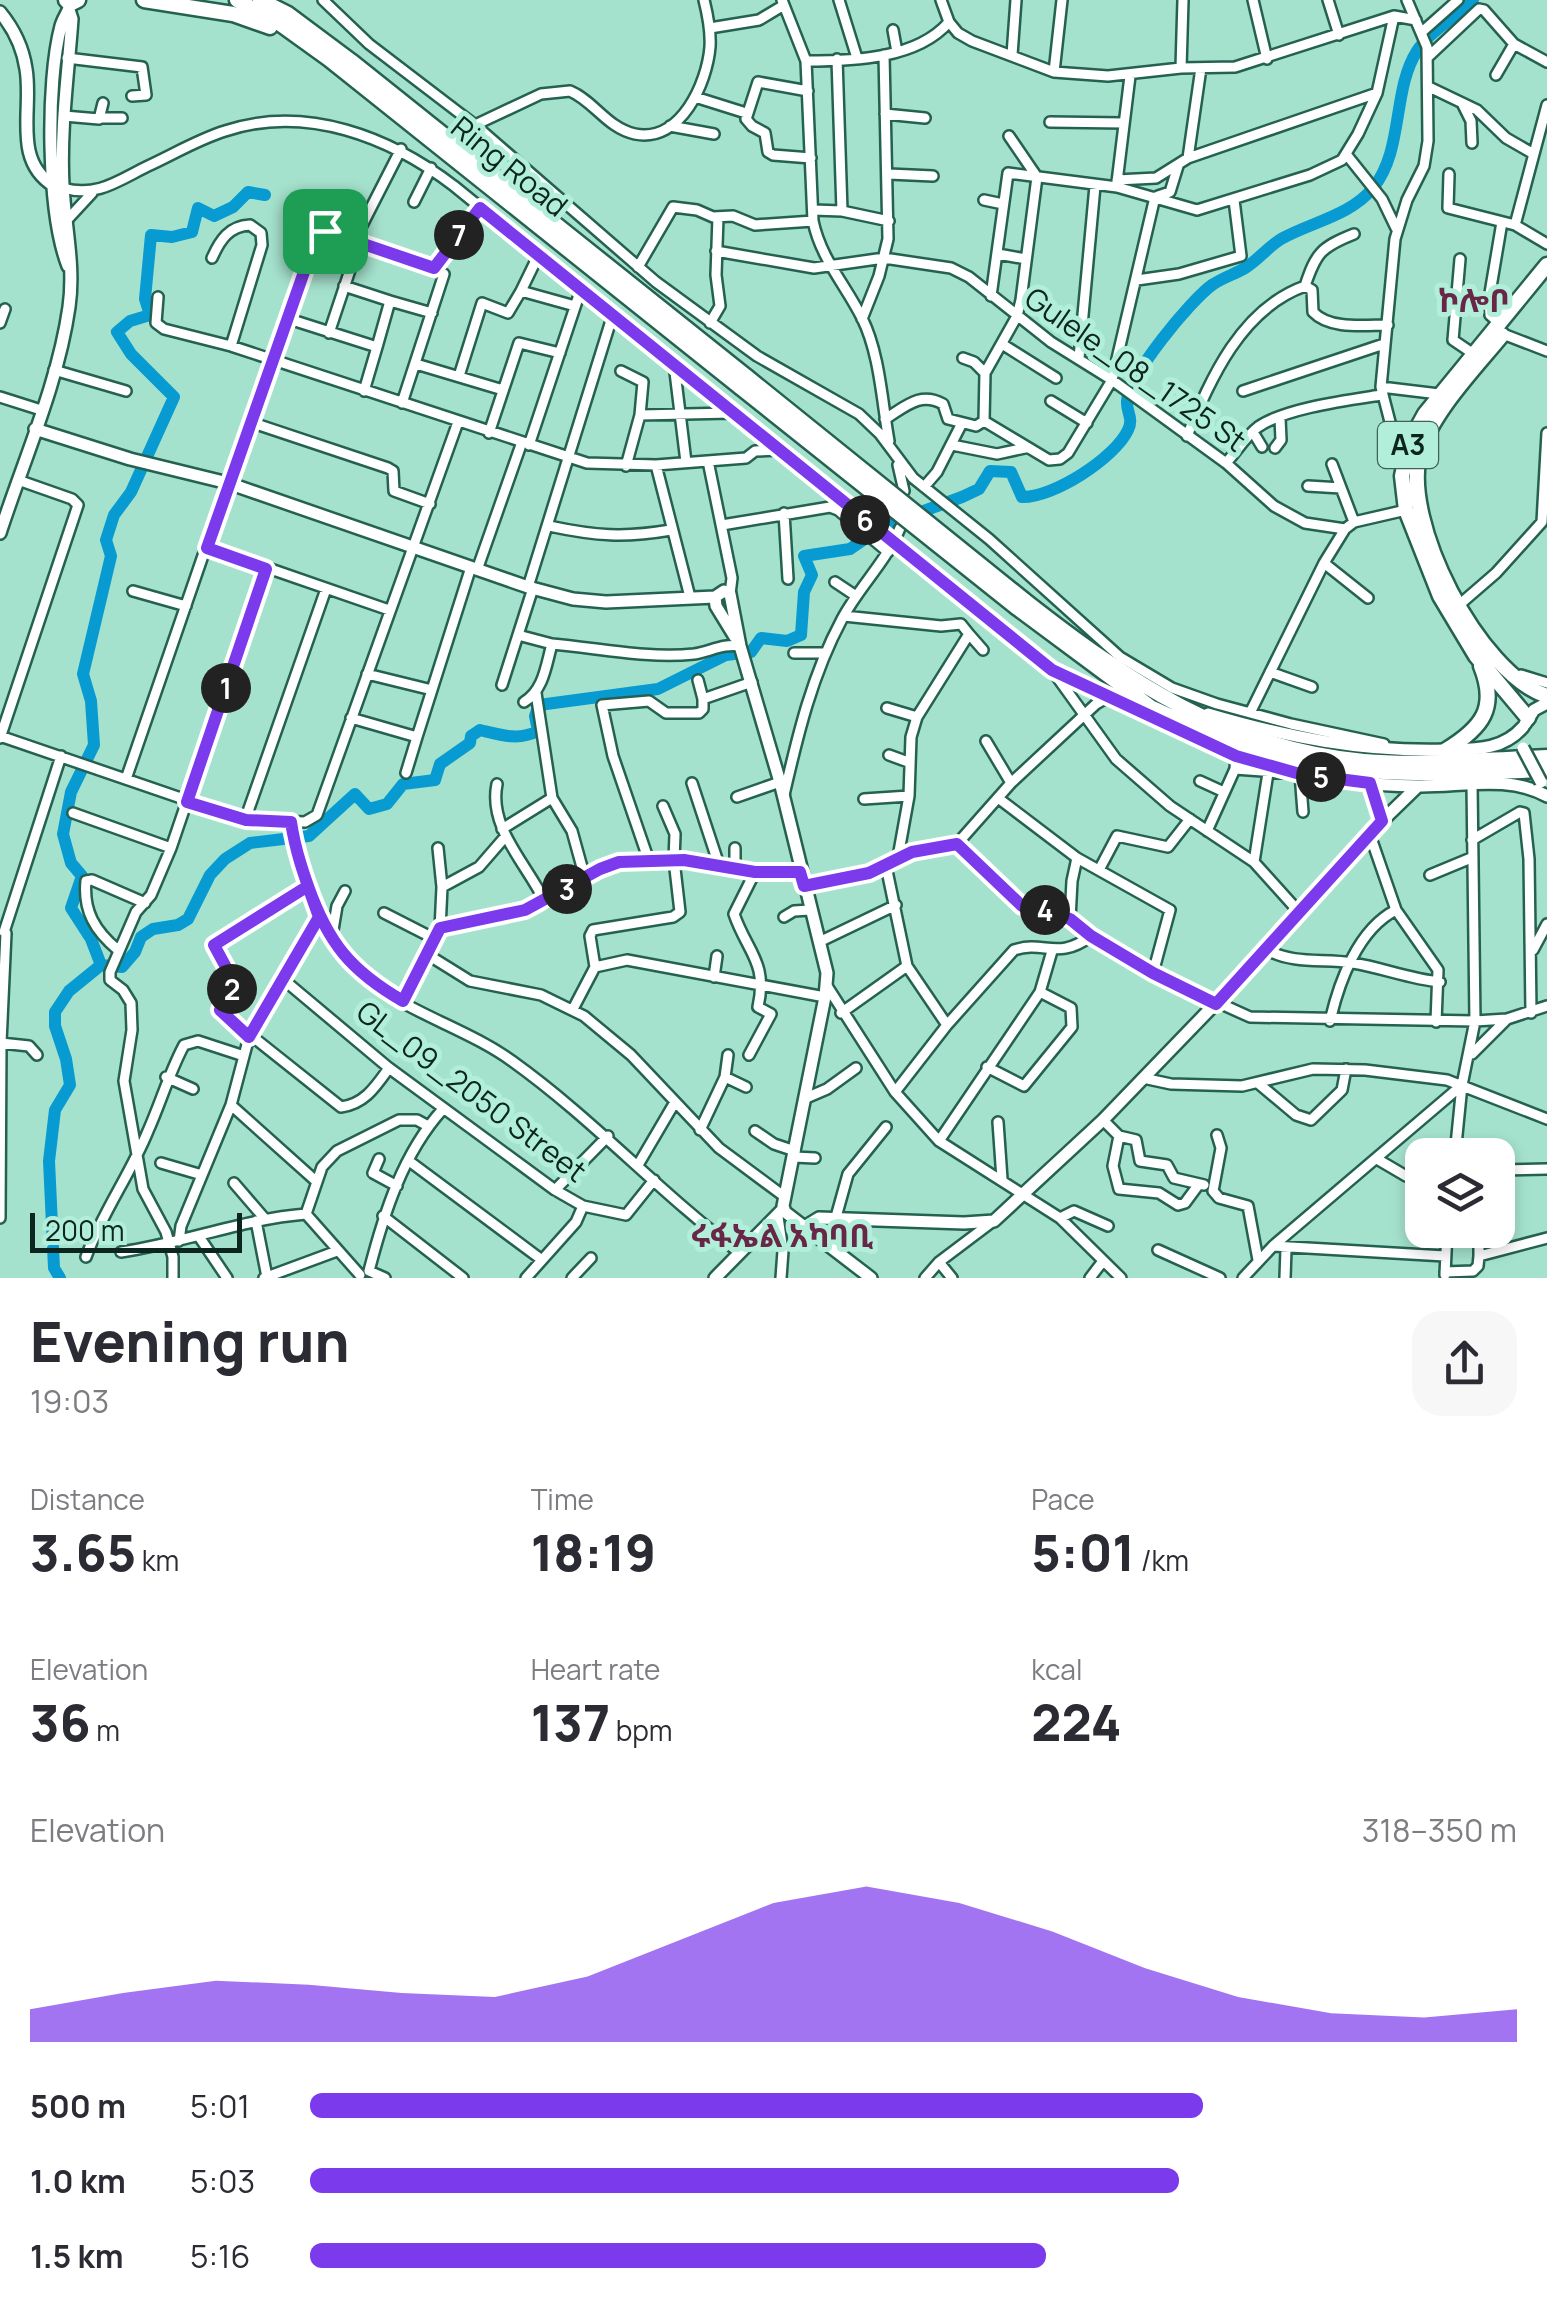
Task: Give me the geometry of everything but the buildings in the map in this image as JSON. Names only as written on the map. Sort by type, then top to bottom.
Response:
[{"type":"highway","points":[[144,0],[246,17],[306,44]]},
{"type":"highway","name":"Ring Road","points":[[238,0],[279,23],[329,59],[744,382]]},
{"type":"highway","name":"Ring Road","points":[[260,0],[288,14],[744,382]]},
{"type":"highway","points":[[273,0],[288,14]]},
{"type":"highway","name":"A3","points":[[1501,329],[1547,265]]},
{"type":"highway","name":"A3","points":[[1525,723],[1476,656],[1440,596],[1402,491],[1417,425],[1439,394],[1547,280]]},
{"type":"highway","name":"A3","points":[[1477,357],[1410,462],[1418,505],[1459,605],[1479,640],[1505,669],[1547,699]]},
{"type":"highway","points":[[744,382],[1020,604],[1154,701],[1187,732]]},
{"type":"highway","name":"A3","points":[[1446,750],[1478,725],[1487,710],[1487,681],[1476,656]]},
{"type":"highway","points":[[1154,701],[1230,729],[1338,758],[1384,762],[1547,757]]},
{"type":"highway","points":[[1154,701],[1246,747],[1315,764],[1545,785]]},
{"type":"main road","points":[[0,532],[54,370],[70,302],[71,249],[58,187],[71,3]]},
{"type":"main road","points":[[68,266],[62,250],[58,187],[56,62],[59,30],[71,3]]},
{"type":"main road","points":[[0,12],[21,47],[26,70],[29,154],[38,172],[58,187]]},
{"type":"main road","points":[[34,429],[228,483],[572,599],[606,602],[690,597],[716,603]]},
{"type":"main road","points":[[716,1278],[782,1208],[826,992],[780,782],[741,651],[716,603],[719,592],[731,598],[741,651]]},
{"type":"main road","points":[[1154,701],[1318,742],[1420,751],[1500,746],[1547,699]]},
{"type":"main road","points":[[1187,732],[1236,763],[1300,774],[1418,786],[1545,785],[1523,748],[1525,723]]},
{"type":"main road","points":[[1370,783],[1382,821]]},
{"type":"main road","points":[[806,1226],[819,1218],[964,1223],[994,1220],[1103,1120],[1418,786]]},
{"type":"main road","points":[[782,1208],[871,1278]]},
{"type":"street","points":[[323,0],[396,68],[475,125],[710,323],[757,356],[859,414],[890,447]]},
{"type":"street","points":[[475,125],[541,94],[570,90],[601,116],[633,134],[646,135],[670,126],[696,97],[707,65],[710,28],[704,0]]},
{"type":"street","points":[[839,0],[857,58]]},
{"type":"street","points":[[940,0],[949,22],[965,38],[1054,72],[1130,76],[1181,68],[1235,67],[1394,16],[1416,20]]},
{"type":"street","points":[[1012,55],[1016,0]]},
{"type":"street","points":[[1054,72],[1062,0]]},
{"type":"street","points":[[1181,68],[1183,0]]},
{"type":"street","points":[[1254,0],[1268,59]]},
{"type":"street","points":[[1328,0],[1339,35]]},
{"type":"street","points":[[1407,0],[1427,52],[1427,152],[1397,230],[1381,391],[1396,449],[1410,462]]},
{"type":"street","points":[[1422,31],[1458,0]]},
{"type":"street","points":[[710,28],[760,20],[783,2],[806,61],[813,215],[830,268],[862,319],[890,447],[907,484],[924,488],[1016,562],[1120,657],[1172,688],[1250,714],[1420,751]]},
{"type":"street","points":[[1427,52],[1475,9],[1484,10],[1514,44],[1547,62]]},
{"type":"street","points":[[1117,184],[1197,210],[1310,175],[1338,162],[1377,94],[1394,16]]},
{"type":"street","points":[[806,61],[897,52],[922,40],[934,39],[949,22]]},
{"type":"street","points":[[894,30],[897,52]]},
{"type":"street","points":[[1496,76],[1514,44]]},
{"type":"street","points":[[862,319],[884,258],[888,221],[884,54]]},
{"type":"street","points":[[67,58],[142,67],[146,95],[132,96]]},
{"type":"street","points":[[838,59],[842,211]]},
{"type":"street","points":[[1188,158],[1201,68]]},
{"type":"street","points":[[1117,184],[1130,76]]},
{"type":"street","points":[[808,91],[758,82],[746,113],[748,123],[766,133],[768,152],[773,156],[811,158]]},
{"type":"street","points":[[1429,87],[1477,110],[1506,138],[1532,152]]},
{"type":"street","points":[[991,296],[1008,173],[1095,186],[1150,180],[1188,158],[1377,94]]},
{"type":"street","points":[[696,97],[746,113]]},
{"type":"street","points":[[102,118],[103,103]]},
{"type":"street","points":[[1463,105],[1471,121],[1472,142]]},
{"type":"street","points":[[1515,226],[1547,105]]},
{"type":"street","points":[[886,114],[925,118]]},
{"type":"street","points":[[64,116],[122,118]]},
{"type":"street","points":[[1050,122],[1123,123]]},
{"type":"street","points":[[67,220],[92,193],[204,139],[263,123],[333,127],[400,149],[431,168],[539,254],[1052,670],[1187,732]]},
{"type":"street","points":[[670,126],[714,134]]},
{"type":"street","points":[[984,421],[985,373],[1017,316],[1037,177],[1009,136]]},
{"type":"street","points":[[329,333],[356,242],[400,149]]},
{"type":"street","points":[[1346,154],[1382,199],[1397,230]]},
{"type":"street","points":[[1155,197],[1170,192],[1178,165]]},
{"type":"street","points":[[414,202],[431,168]]},
{"type":"street","points":[[889,174],[932,176]]},
{"type":"street","points":[[1449,174],[1448,208],[1515,226],[1547,244]]},
{"type":"street","points":[[1079,358],[1095,186]]},
{"type":"street","points":[[58,187],[92,193]]},
{"type":"street","points":[[984,421],[1049,460],[1060,460],[1068,453],[1116,384],[1155,197]]},
{"type":"street","points":[[984,200],[1003,204]]},
{"type":"street","points":[[1137,280],[1179,274],[1241,256],[1234,200]]},
{"type":"street","points":[[638,266],[673,207],[733,216],[755,224],[842,211],[888,221]]},
{"type":"street","points":[[434,268],[480,208]]},
{"type":"street","points":[[710,323],[720,306],[718,216]]},
{"type":"street","points":[[1502,222],[1489,299],[1490,315],[1501,329],[1547,351]]},
{"type":"street","points":[[212,258],[233,229],[250,225],[261,233],[262,245],[231,346]]},
{"type":"street","points":[[126,779],[318,232],[444,274],[402,403]]},
{"type":"street","points":[[1187,436],[1225,355],[1244,330],[1290,293],[1305,286],[1316,256],[1327,246],[1354,234]]},
{"type":"street","name":"Gulele_08_1725 St","points":[[716,250],[814,268],[884,258],[951,268],[969,277],[1017,316],[1226,463],[1291,516],[1305,523],[1349,525],[1406,510]]},
{"type":"street","points":[[460,376],[479,306],[487,304],[508,313],[539,254]]},
{"type":"street","points":[[998,254],[1026,259]]},
{"type":"street","points":[[1460,259],[1453,340],[1477,357]]},
{"type":"street","points":[[344,286],[432,313]]},
{"type":"street","points":[[1305,286],[1312,290],[1313,312],[1320,319],[1388,325]]},
{"type":"street","points":[[406,773],[474,569],[526,444],[581,289]]},
{"type":"street","points":[[522,292],[575,306]]},
{"type":"street","points":[[158,298],[158,326],[231,346],[569,458],[604,466],[656,465],[746,458],[755,451],[779,450]]},
{"type":"street","points":[[364,391],[390,301]]},
{"type":"street","points":[[0,323],[5,308]]},
{"type":"street","points":[[502,686],[613,314]]},
{"type":"street","points":[[289,319],[376,347]]},
{"type":"street","points":[[489,432],[518,343],[560,353]]},
{"type":"street","points":[[1002,344],[1056,378]]},
{"type":"street","points":[[1243,391],[1384,344]]},
{"type":"street","points":[[963,358],[985,373]]},
{"type":"street","points":[[416,364],[503,390]]},
{"type":"street","points":[[674,364],[686,462]]},
{"type":"street","points":[[54,370],[126,391]]},
{"type":"street","points":[[620,370],[643,382],[640,415],[626,466]]},
{"type":"street","points":[[1226,463],[1253,432],[1280,418],[1381,391],[1439,394]]},
{"type":"street","points":[[0,397],[40,410]]},
{"type":"street","points":[[885,419],[927,397],[942,404],[948,420],[976,426],[984,421]]},
{"type":"street","points":[[1051,401],[1087,423]]},
{"type":"street","points":[[859,414],[879,403]]},
{"type":"street","points":[[640,415],[731,413]]},
{"type":"street","points":[[1275,448],[1281,440],[1280,418]]},
{"type":"street","points":[[250,422],[388,468],[392,471],[394,490],[430,504]]},
{"type":"street","points":[[18,480],[72,499],[78,506],[0,737],[187,802],[246,820],[292,827],[317,815],[458,422]]},
{"type":"street","points":[[924,488],[962,422]]},
{"type":"street","points":[[1253,432],[1262,447]]},
{"type":"street","points":[[755,451],[757,433]]},
{"type":"street","points":[[1459,605],[1544,521],[1547,433]]},
{"type":"street","points":[[952,445],[996,454],[1025,448]]},
{"type":"street","points":[[708,461],[732,578],[731,598]]},
{"type":"street","points":[[1250,714],[1324,563],[1349,525],[1332,464]]},
{"type":"street","points":[[656,465],[690,597]]},
{"type":"street","points":[[1308,486],[1341,488]]},
{"type":"street","points":[[722,525],[834,508],[888,552]]},
{"type":"street","points":[[784,513],[788,579]]},
{"type":"street","points":[[549,526],[618,538],[671,530]]},
{"type":"street","points":[[784,798],[800,723],[825,653],[900,528]]},
{"type":"street","points":[[207,548],[389,610]]},
{"type":"street","points":[[1324,563],[1368,598]]},
{"type":"street","points":[[174,1243],[143,1189],[124,1081],[133,1013],[129,997],[113,984],[110,972],[136,912],[145,903],[171,848],[266,569]]},
{"type":"street","points":[[835,582],[856,596]]},
{"type":"street","points":[[246,820],[326,589]]},
{"type":"street","points":[[133,591],[186,606]]},
{"type":"street","points":[[844,616],[942,626],[962,624],[974,607]]},
{"type":"street","points":[[962,624],[983,650]]},
{"type":"street","points":[[898,857],[910,796],[910,737],[917,718],[969,634]]},
{"type":"street","points":[[518,636],[552,644],[660,654],[695,654],[732,644],[741,651]]},
{"type":"street","points":[[552,644],[537,697],[552,798],[572,831],[584,878]]},
{"type":"street","points":[[794,653],[825,653]]},
{"type":"street","points":[[1505,669],[1547,683]]},
{"type":"street","points":[[1052,670],[1116,759],[1190,819],[1254,862],[1298,912]]},
{"type":"street","points":[[1270,672],[1312,687]]},
{"type":"street","points":[[367,674],[432,690]]},
{"type":"street","points":[[649,861],[612,756],[602,705],[649,701],[669,714],[699,713],[703,699],[698,680]]},
{"type":"street","points":[[703,699],[752,682]]},
{"type":"street","points":[[804,886],[848,878],[886,866],[898,857],[957,844],[1011,783],[1110,696]]},
{"type":"street","points":[[524,702],[537,697]]},
{"type":"street","points":[[887,708],[917,718]]},
{"type":"street","points":[[351,718],[417,737]]},
{"type":"street","points":[[986,741],[1011,783]]},
{"type":"street","points":[[889,755],[908,762]]},
{"type":"street","points":[[0,1218],[3,932],[61,756]]},
{"type":"street","points":[[1207,831],[1236,763],[1268,772],[1300,774],[1304,812]]},
{"type":"street","points":[[1254,862],[1268,772]]},
{"type":"street","points":[[1200,781],[1224,792]]},
{"type":"street","points":[[736,797],[780,782]]},
{"type":"street","points":[[692,783],[719,865]]},
{"type":"street","points":[[497,784],[495,808],[504,833],[545,902]]},
{"type":"street","points":[[1456,1138],[1475,1021],[1472,784]]},
{"type":"street","points":[[864,799],[910,796]]},
{"type":"street","points":[[442,887],[479,867],[504,833],[552,798]]},
{"type":"street","points":[[998,798],[1077,858],[1171,912],[1153,973]]},
{"type":"street","points":[[573,1009],[595,967],[590,936],[593,930],[678,915],[681,903],[674,860],[675,834],[663,806]]},
{"type":"street","points":[[1472,840],[1520,812],[1524,814],[1531,1013]]},
{"type":"street","points":[[73,813],[171,848]]},
{"type":"street","points":[[1099,870],[1117,836],[1168,847],[1190,819]]},
{"type":"street","points":[[292,827],[296,851],[319,917],[358,972],[403,1001],[491,1046],[608,1136],[740,1252]]},
{"type":"street","points":[[1370,836],[1396,910],[1436,965],[1440,982],[1436,1022]]},
{"type":"street","points":[[957,844],[1022,906],[1070,919],[1153,973],[1216,1004],[1264,1020],[1475,1021],[1507,1019],[1547,1006]]},
{"type":"street","points":[[403,1001],[440,928],[442,887],[438,848]]},
{"type":"street","points":[[735,848],[735,868]]},
{"type":"street","points":[[1070,919],[1077,858]]},
{"type":"street","points":[[1430,875],[1471,858]]},
{"type":"street","points":[[440,928],[525,910],[608,865],[674,860],[755,872],[800,872]]},
{"type":"street","points":[[886,866],[907,966],[947,1024]]},
{"type":"street","points":[[750,1055],[772,1014],[758,1006],[763,986],[757,957],[736,918],[738,901],[755,872]]},
{"type":"street","points":[[116,954],[93,925],[85,898],[86,881],[92,880],[145,903]]},
{"type":"street","points":[[308,886],[214,945],[234,982],[220,1010],[341,1108],[373,1091],[389,1068]]},
{"type":"street","points":[[331,938],[345,891]]},
{"type":"street","points":[[728,896],[738,901]]},
{"type":"street","points":[[818,942],[896,905]]},
{"type":"street","points":[[784,917],[794,911],[810,910]]},
{"type":"street","points":[[1330,1020],[1337,991],[1351,962],[1374,926],[1396,910]]},
{"type":"street","points":[[384,913],[433,938]]},
{"type":"street","points":[[174,1278],[174,1243],[230,1106],[249,1037],[319,917]]},
{"type":"street","points":[[1531,953],[1547,924]]},
{"type":"street","points":[[895,1092],[947,1024],[1014,950],[1073,948],[1091,936]]},
{"type":"street","points":[[1267,950],[1298,962],[1351,962],[1403,978],[1440,982]]},
{"type":"street","points":[[939,1141],[1040,992],[1052,951]]},
{"type":"street","points":[[425,953],[477,984],[541,995],[573,1009],[631,1055],[700,1130],[782,1208],[781,1278]]},
{"type":"street","points":[[714,978],[717,956]]},
{"type":"street","points":[[595,967],[642,960],[714,978],[826,992],[895,1092],[939,1141],[1060,1218],[1121,1278]]},
{"type":"street","points":[[841,1013],[907,966]]},
{"type":"street","name":"GL_09_2050 Street","points":[[284,980],[389,1068],[583,1206]]},
{"type":"street","points":[[987,1067],[1024,1086],[1072,1027],[1071,1008],[1040,992]]},
{"type":"street","points":[[1470,1056],[1507,1019]]},
{"type":"street","points":[[86,1257],[184,1045],[190,1042],[244,1056]]},
{"type":"street","points":[[1,1043],[29,1046],[36,1054]]},
{"type":"street","points":[[700,1130],[725,1077],[728,1055]]},
{"type":"street","points":[[806,1098],[827,1089],[856,1068]]},
{"type":"street","points":[[1143,1078],[1171,1084],[1260,1084],[1297,1071],[1346,1069],[1446,1080],[1547,1119]]},
{"type":"street","points":[[1260,1084],[1296,1116],[1311,1120],[1342,1090],[1346,1069]]},
{"type":"street","points":[[166,1077],[193,1089]]},
{"type":"street","points":[[725,1077],[746,1086]]},
{"type":"street","points":[[1243,1278],[1273,1246],[1428,1110],[1462,1085]]},
{"type":"street","points":[[638,1165],[675,1102]]},
{"type":"street","points":[[230,1106],[317,1182]]},
{"type":"street","points":[[362,1274],[409,1161],[428,1126],[444,1109]]},
{"type":"street","points":[[306,1214],[329,1158],[350,1143],[399,1120],[416,1120],[428,1126]]},
{"type":"street","points":[[1103,1120],[1119,1136],[1136,1140],[1136,1157],[1140,1161],[1167,1165],[1172,1177],[1212,1186]]},
{"type":"street","points":[[998,1122],[1002,1180]]},
{"type":"street","points":[[836,1218],[848,1174],[886,1126]]},
{"type":"street","points":[[755,1131],[794,1154],[815,1158]]},
{"type":"street","points":[[1217,1135],[1221,1148],[1212,1186],[1219,1198],[1248,1206],[1258,1260]]},
{"type":"street","points":[[556,1190],[608,1136]]},
{"type":"street","points":[[1119,1136],[1114,1166],[1120,1188],[1159,1193],[1178,1205],[1186,1203],[1199,1184]]},
{"type":"street","points":[[1377,1158],[1405,1175]]},
{"type":"street","points":[[380,1159],[373,1173],[397,1186]]},
{"type":"street","points":[[409,1161],[542,1260]]},
{"type":"street","points":[[161,1163],[202,1176]]},
{"type":"street","points":[[1515,1170],[1547,1169]]},
{"type":"street","points":[[526,1278],[576,1222],[583,1206],[626,1216],[654,1180]]},
{"type":"street","points":[[234,1183],[260,1220],[265,1278],[336,1251]]},
{"type":"street","points":[[120,1185],[143,1189]]},
{"type":"street","points":[[1060,1218],[1077,1212],[1108,1226]]},
{"type":"street","points":[[121,1252],[200,1238],[260,1220],[306,1214]]},
{"type":"street","points":[[306,1214],[336,1251],[362,1274],[385,1278]]},
{"type":"street","points":[[383,1216],[463,1278]]},
{"type":"street","points":[[926,1278],[940,1262],[994,1220]]},
{"type":"street","points":[[200,1238],[227,1278]]},
{"type":"street","points":[[1479,1256],[1547,1238]]},
{"type":"street","points":[[1273,1246],[1445,1256]]},
{"type":"street","points":[[1446,1248],[1445,1275],[1477,1269],[1479,1248]]},
{"type":"street","points":[[1285,1278],[1286,1249]]},
{"type":"street","points":[[1158,1250],[1220,1278]]},
{"type":"street","points":[[572,1278],[591,1258]]},
{"type":"street","points":[[1090,1278],[1103,1261]]},
{"type":"street","points":[[940,1262],[952,1278]]},
{"type":"waterway","points":[[60,1278],[54,1268],[49,1161],[55,1110],[70,1085],[55,1026],[55,1012],[69,991],[101,965],[122,967],[141,937],[153,929],[178,925],[188,919],[210,875],[225,859],[250,843],[309,836],[355,794],[369,809],[387,804],[403,784],[435,780],[440,764],[470,743],[471,736],[480,730],[509,736],[531,734],[538,731],[535,716],[539,705],[658,689],[726,655],[751,652],[761,638],[787,641],[801,635],[804,592],[812,575],[804,556],[850,549],[885,525],[979,489],[990,471],[1011,472],[1022,497],[1066,484],[1097,464],[1128,430],[1127,401],[1138,374],[1202,293],[1250,265],[1281,239],[1342,212],[1373,188],[1389,156],[1404,84],[1417,51],[1473,0]]},
{"type":"waterway","points":[[101,965],[91,939],[71,908],[82,876],[71,863],[63,834],[71,792],[94,745],[91,701],[83,674],[111,556],[106,540],[114,515],[131,492],[174,397],[131,354],[117,332],[130,321],[150,315],[145,299],[151,235],[172,237],[192,232],[198,208],[214,216],[233,207],[248,192],[265,195]]},
{"type":"district","name":"ኮሎቦ","points":[[1474,301]]},
{"type":"district","name":"ሩፋኤል አካባቢ","points":[[782,1236]]},
{"type":"route","points":[[325,231],[318,232],[207,548],[266,569],[187,802],[246,820],[291,822],[296,851],[319,917],[249,1037],[220,1010],[234,982],[214,945],[308,886],[319,917],[343,954],[358,972],[403,1001],[440,928],[525,910],[608,865],[693,860],[755,872],[800,872],[804,886],[869,873],[912,852],[957,844],[1022,906],[1070,919],[1153,973],[1216,1004],[1382,821],[1370,783],[1300,774],[1236,756],[1052,670],[480,208],[434,268],[325,231]]}]
